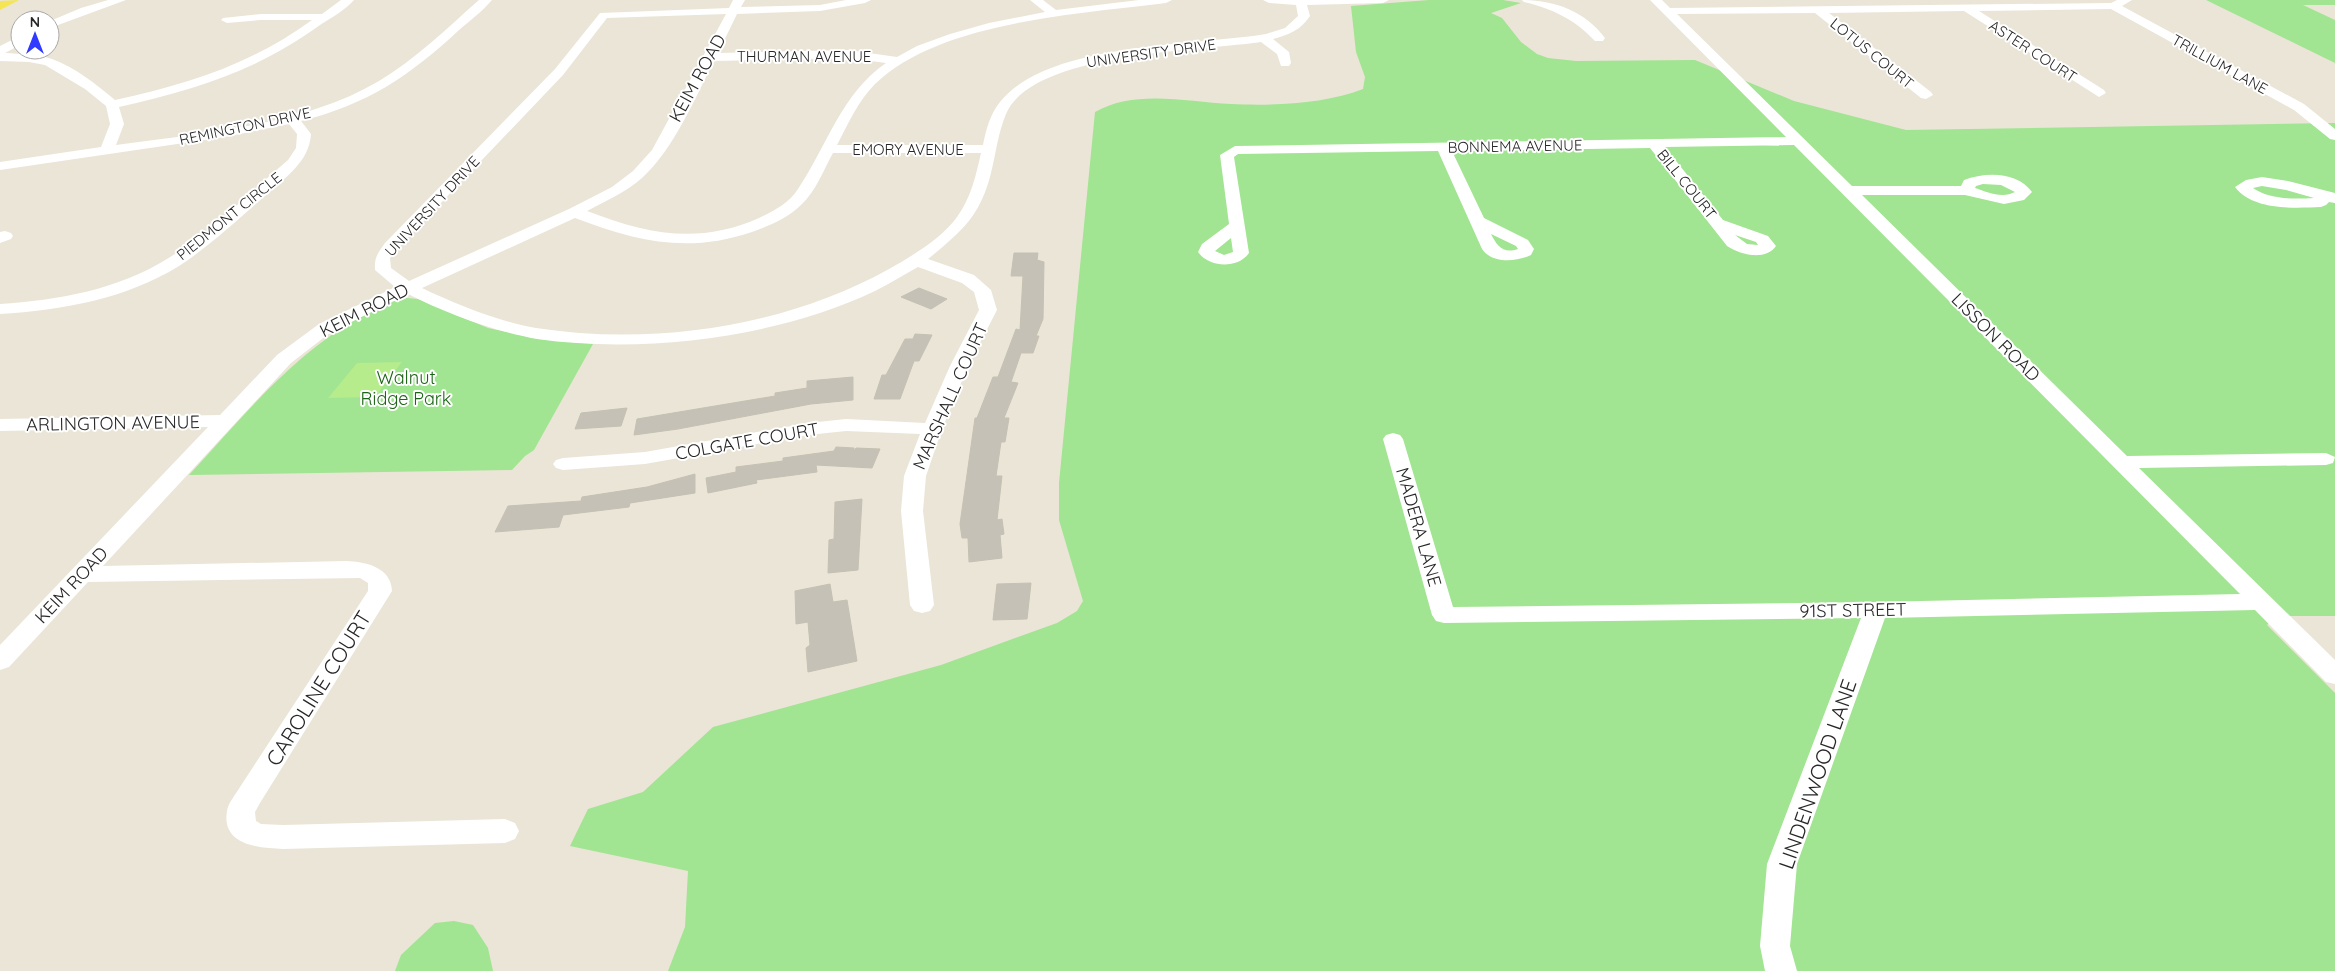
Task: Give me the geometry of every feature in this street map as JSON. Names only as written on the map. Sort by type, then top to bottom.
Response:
[{"type":"main road","points":[[0,6],[12,0]]},
{"type":"street","points":[[60,20],[85,10],[120,0]]},
{"type":"street","points":[[112,104],[177,89],[230,72],[280,48],[348,0]]},
{"type":"street","name":"REMINGTON DRIVE","points":[[0,166],[228,133],[292,120],[347,101],[383,84],[414,62],[486,0]]},
{"type":"street","points":[[736,6],[820,8],[865,0]]},
{"type":"street","points":[[1036,0],[1055,15]]},
{"type":"street","points":[[574,212],[622,230],[658,239],[694,239],[721,236],[746,229],[772,219],[798,200],[828,149],[848,109],[860,92],[873,78],[899,61],[931,46],[964,34],[1055,15],[1166,0]]},
{"type":"street","points":[[1269,0],[1358,2],[1383,0]]},
{"type":"street","name":"LISSON ROAD","points":[[1656,0],[1796,141],[2123,462],[2335,675]]},
{"type":"street","points":[[1668,11],[2113,6],[2126,0]]},
{"type":"street","name":"UNIVERSITY DRIVE","points":[[736,6],[604,14],[559,72],[391,246],[382,258],[383,270],[392,279],[444,304],[489,320],[534,333],[585,338],[643,338],[715,331],[810,311],[854,294],[917,261],[952,231],[970,210],[978,193],[997,118],[1008,101],[1036,81],[1067,67],[1127,54],[1264,38],[1287,31],[1300,23],[1304,16],[1300,1]]},
{"type":"street","points":[[1536,1],[1576,16],[1600,38]]},
{"type":"street","name":"KEIM ROAD","points":[[0,661],[284,359],[304,343],[355,312],[574,212],[617,190],[638,174],[658,152],[736,6]]},
{"type":"street","name":"TRILLIUM LANE","points":[[2113,6],[2298,107],[2335,136]]},
{"type":"street","name":"ASTER COURT","points":[[1967,8],[2099,93]]},
{"type":"street","name":"LOTUS COURT","points":[[1819,10],[1926,95]]},
{"type":"street","points":[[227,20],[261,17],[323,17]]},
{"type":"street","points":[[1264,38],[1283,52],[1285,63]]},
{"type":"street","name":"THURMAN AVENUE","points":[[710,57],[848,54],[899,61]]},
{"type":"street","points":[[0,58],[29,58],[49,62],[90,86],[112,104],[117,124],[107,151]]},
{"type":"street","name":"PIEDMONT CIRCLE","points":[[0,309],[31,308],[62,303],[127,285],[160,270],[193,249],[293,163],[303,148],[304,134],[292,120]]},
{"type":"street","name":"BONNEMA AVENUE","points":[[1237,226],[1227,155],[1235,150],[1796,141]]},
{"type":"street","name":"BILL COURT","points":[[1655,144],[1719,224]]},
{"type":"street","points":[[1443,146],[1479,222]]},
{"type":"street","name":"EMORY AVENUE","points":[[828,149],[989,149]]},
{"type":"street","points":[[1847,191],[1967,190]]},
{"type":"street","name":"MARSHALL COURT","points":[[917,261],[968,279],[982,290],[988,310],[932,429],[915,476],[912,511],[922,605]]},
{"type":"street","name":"ARLINGTON AVENUE","points":[[0,425],[225,421]]},
{"type":"street","name":"COLGATE COURT","points":[[563,464],[645,458],[694,451],[808,429],[846,425],[932,429]]},
{"type":"street","name":"MADERA LANE","points":[[1393,440],[1444,616]]},
{"type":"street","points":[[2123,462],[2326,459]]},
{"type":"street","name":"CAROLINE COURT","points":[[82,574],[340,569],[362,570],[376,576],[379,581],[380,591],[250,795],[241,811],[242,826],[254,836],[283,837],[505,831]]},
{"type":"street","name":"91ST STREET","points":[[1444,616],[2261,602]]},
{"type":"street","name":"LINDENWOOD LANE","points":[[1781,971],[1775,946],[1782,864],[1876,610]]},
{"type":"green space","points":[[1429,0],[1503,0],[1521,3],[1491,13],[1502,18],[1521,42],[1537,54],[1548,58],[1576,61],[1695,60],[1794,101],[1906,130],[2335,123],[2335,616],[2275,616],[2267,625],[2335,693],[2335,971],[668,971],[685,927],[688,871],[570,846],[588,809],[643,792],[713,727],[941,665],[1057,623],[1077,611],[1083,601],[1059,520],[1059,483],[1095,112],[1111,105],[1144,99],[1264,105],[1315,101],[1363,89],[1365,77],[1356,52],[1351,6]]},
{"type":"green space","points":[[2206,0],[2335,0],[2335,5],[2303,5],[2335,20],[2335,63]]},
{"type":"green space","name":"Walnut Ridge Park","points":[[407,298],[418,299],[488,328],[539,339],[593,344],[534,450],[525,456],[512,470],[189,475],[268,390],[310,351],[358,318],[388,303]]},
{"type":"green space","points":[[402,362],[375,397],[328,398],[357,363]]},
{"type":"green space","points":[[454,921],[473,925],[488,948],[493,971],[395,971],[401,955],[435,923]]},
{"type":"building","points":[[1014,253],[1038,253],[1037,260],[1044,262],[1043,319],[1036,336],[1039,336],[1033,353],[1021,353],[1011,382],[1018,383],[1004,418],[1009,418],[1005,442],[1001,442],[996,476],[1002,476],[997,520],[1002,519],[1004,534],[1000,535],[1002,558],[969,562],[968,538],[962,538],[960,524],[975,418],[977,418],[993,377],[998,377],[1016,329],[1020,330],[1023,276],[1011,276]]},
{"type":"building","points":[[919,288],[947,299],[931,309],[901,297]]},
{"type":"building","points":[[915,334],[932,335],[919,361],[914,361],[900,399],[874,399],[882,375],[886,375],[905,339],[913,339]]},
{"type":"building","points":[[853,377],[853,400],[811,404],[678,429],[634,435],[637,419],[775,396],[775,393],[807,388],[807,381]]},
{"type":"building","points":[[627,408],[621,426],[575,429],[581,413]]},
{"type":"building","points":[[836,447],[854,448],[854,451],[856,448],[880,449],[872,468],[816,465],[817,472],[756,480],[757,483],[708,493],[706,478],[736,472],[736,467],[783,461],[783,458],[834,451]]},
{"type":"building","points":[[695,474],[695,493],[630,503],[629,507],[563,515],[559,527],[495,532],[508,506],[581,501],[582,497],[647,487]]},
{"type":"building","points":[[862,499],[858,570],[828,573],[829,540],[834,539],[835,502]]},
{"type":"building","points":[[1031,583],[1027,619],[993,620],[997,584]]},
{"type":"building","points":[[830,584],[833,602],[847,600],[857,661],[808,672],[806,648],[810,645],[808,622],[796,624],[795,591]]}]
